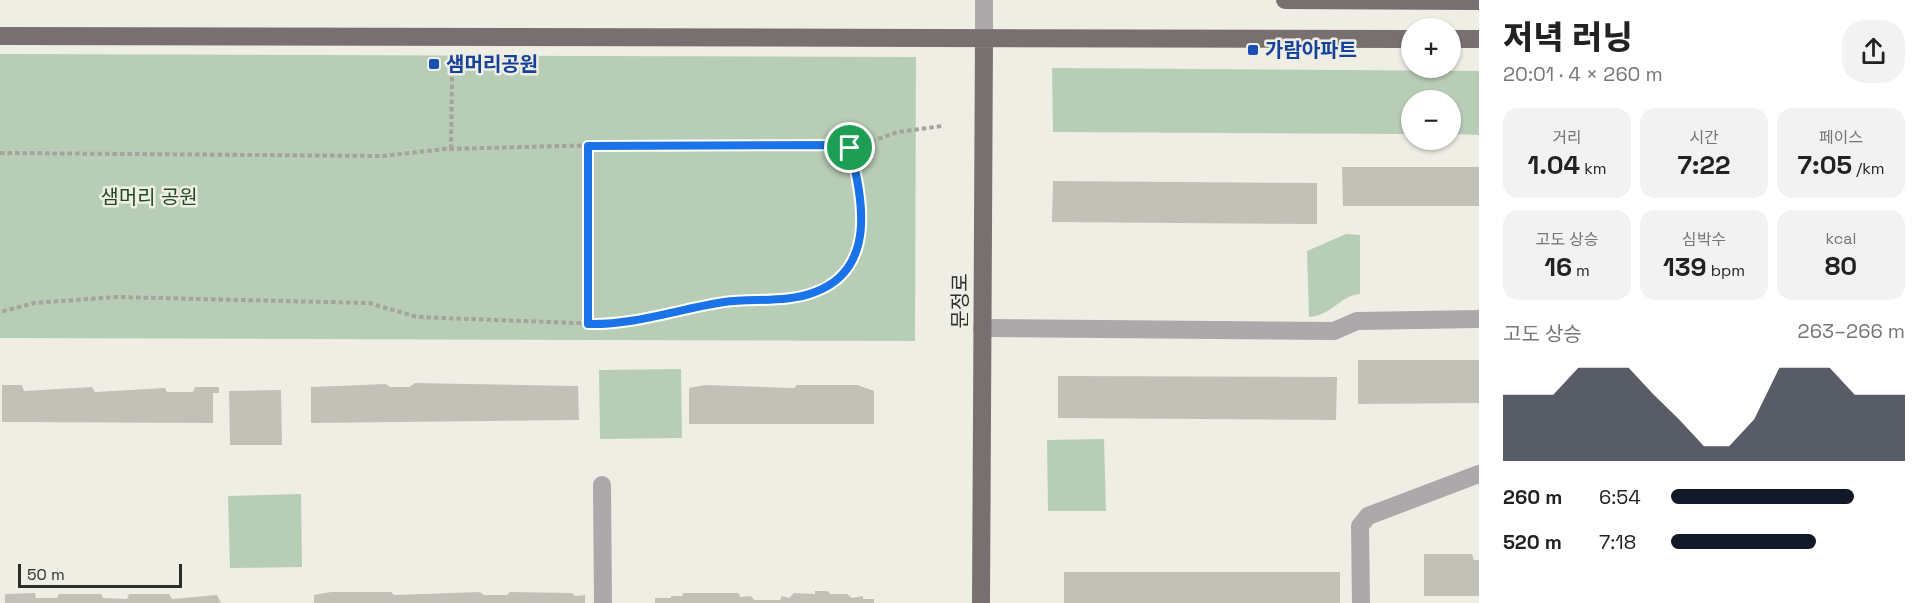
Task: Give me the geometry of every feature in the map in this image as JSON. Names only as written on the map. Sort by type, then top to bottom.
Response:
[{"type":"main road","points":[[1285,0],[1479,1]]},
{"type":"main road","points":[[0,36],[1401,39]]},
{"type":"main road","name":"문정로","points":[[981,603],[984,38]]},
{"type":"main road","points":[[1461,39],[1479,39]]},
{"type":"street","name":"문정로","points":[[984,0],[984,38]]},
{"type":"street","points":[[982,328],[1334,331],[1357,321],[1479,319]]},
{"type":"street","points":[[1361,603],[1360,526],[1368,516],[1479,474]]},
{"type":"street","points":[[602,484],[603,603]]},
{"type":"path","points":[[451,148],[452,76]]},
{"type":"path","points":[[0,153],[383,156],[451,148],[832,145],[850,148],[898,132],[942,126]]},
{"type":"path","points":[[588,146],[588,324]]},
{"type":"path","points":[[0,312],[34,303],[116,297],[369,303],[417,317],[588,324],[629,322],[721,303],[815,292],[840,279],[853,261],[861,239],[862,204],[850,148]]},
{"type":"green space","name":"샘머리 공원","points":[[0,54],[916,57],[915,341],[0,338]]},
{"type":"green space","points":[[1052,68],[1401,70],[1401,78],[1461,78],[1461,71],[1479,71],[1479,135],[1461,134],[1461,90],[1401,90],[1401,134],[1053,132]]},
{"type":"green space","points":[[1346,234],[1360,235],[1360,294],[1347,298],[1324,313],[1309,317],[1307,251]]},
{"type":"green space","points":[[681,369],[682,438],[600,439],[599,370]]},
{"type":"green space","points":[[1104,439],[1106,511],[1048,511],[1047,440]]},
{"type":"green space","points":[[301,494],[302,567],[230,568],[228,496]]},
{"type":"building","points":[[1342,167],[1479,167],[1479,206],[1343,206]]},
{"type":"building","points":[[1053,181],[1317,183],[1317,224],[1052,222]]},
{"type":"building","points":[[1358,360],[1479,360],[1479,403],[1358,404]]},
{"type":"building","points":[[1058,376],[1337,377],[1336,420],[1058,418]]},
{"type":"building","points":[[415,383],[578,386],[579,420],[311,423],[311,387],[386,384],[390,387],[409,387]]},
{"type":"building","points":[[2,385],[22,385],[24,391],[92,387],[95,392],[165,388],[167,392],[193,392],[195,387],[219,387],[219,393],[213,393],[213,423],[2,422]]},
{"type":"building","points":[[705,385],[794,388],[797,385],[858,385],[874,391],[874,424],[689,424],[689,388]]},
{"type":"building","points":[[281,390],[282,445],[230,445],[229,391]]},
{"type":"building","points":[[1424,554],[1472,554],[1474,560],[1479,560],[1479,596],[1424,596]]},
{"type":"building","points":[[1064,572],[1340,572],[1340,603],[1064,603]]},
{"type":"building","points":[[815,591],[847,594],[852,598],[863,596],[863,599],[874,599],[874,603],[655,603],[655,598],[671,598],[671,596],[682,596],[683,593],[739,593],[740,597],[751,596],[754,600],[780,600],[782,596],[789,598],[794,593],[815,594]]},
{"type":"building","points":[[331,592],[391,592],[394,595],[480,592],[484,595],[507,595],[510,592],[572,593],[575,596],[585,595],[585,603],[314,603],[314,595]]},
{"type":"building","points":[[35,593],[36,598],[57,598],[59,594],[101,594],[103,598],[127,599],[129,594],[169,594],[172,599],[217,595],[221,603],[5,603],[5,594]]},
{"type":"place","name":"가람아파트","points":[[1253,50]]},
{"type":"place","name":"샘머리공원","points":[[434,64]]},
{"type":"route","points":[[755,144],[843,145],[850,148],[862,204],[861,239],[853,261],[840,279],[815,292],[788,297],[721,303],[668,316],[629,322],[588,324],[588,146],[755,144]]}]
